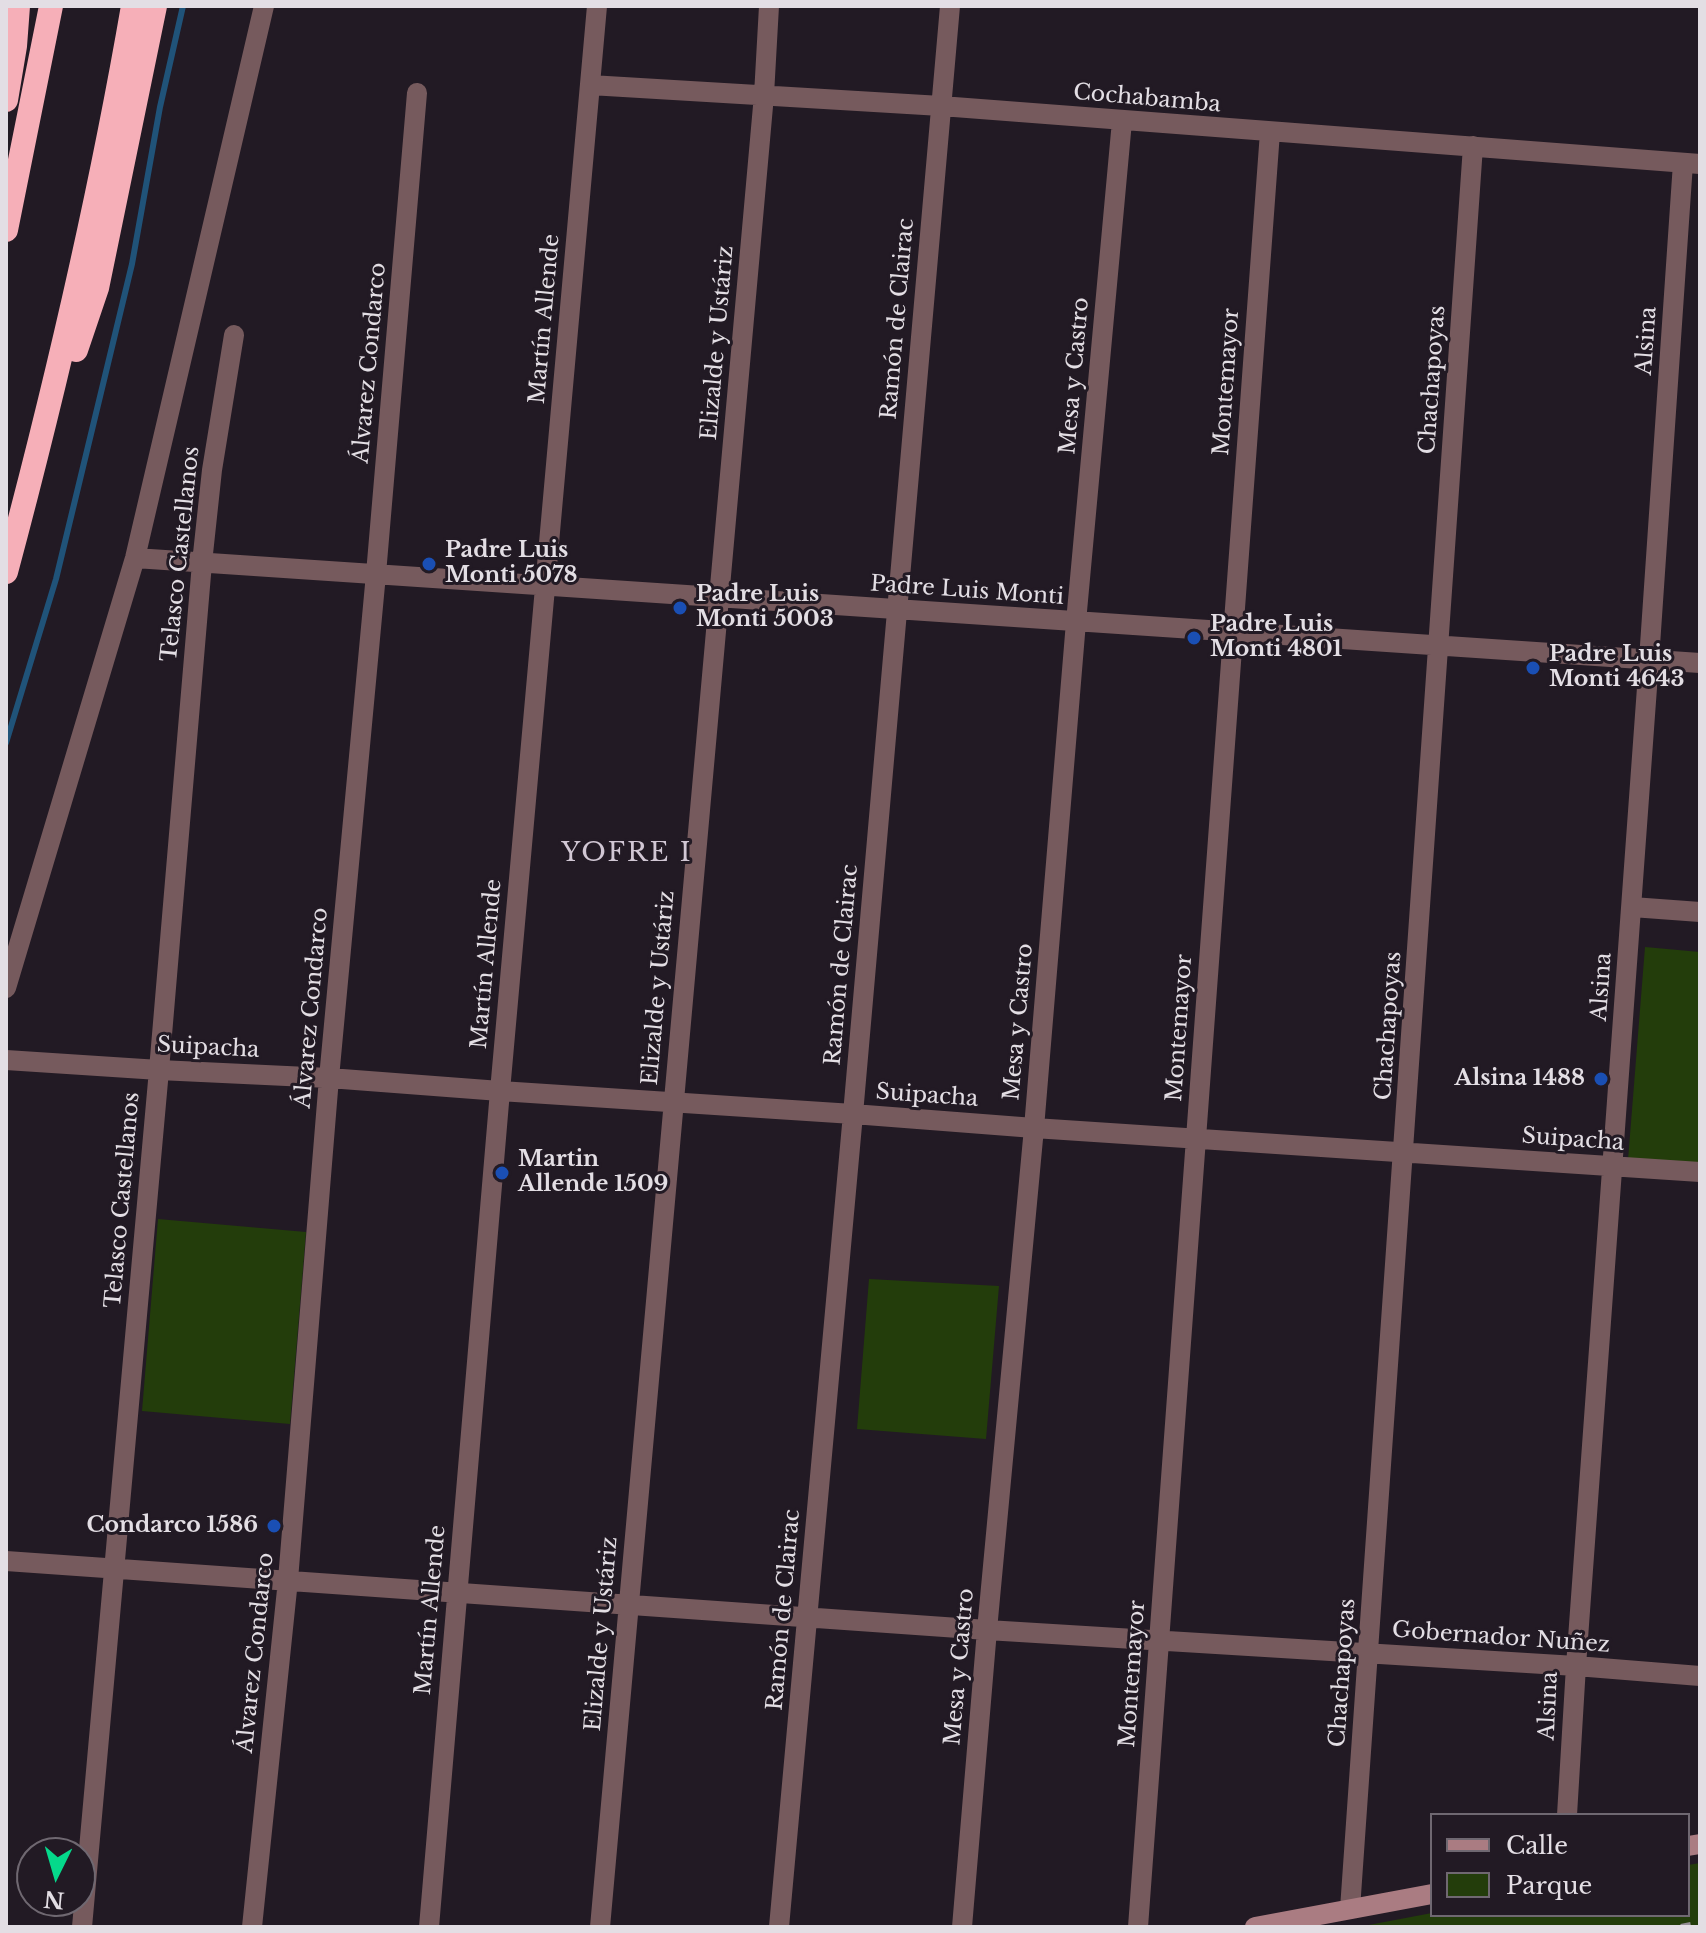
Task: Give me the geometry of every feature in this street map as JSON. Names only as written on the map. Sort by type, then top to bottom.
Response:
[{"type":"highway","points":[[6,100],[18,6]]},
{"type":"highway","points":[[6,230],[51,6]]},
{"type":"highway","points":[[6,572],[71,313],[133,6]]},
{"type":"highway","points":[[25,500],[97,288],[155,6]]},
{"type":"main road","points":[[1255,1927],[1430,1894]]},
{"type":"street","points":[[6,988],[135,558],[264,6]]},
{"type":"street","name":"Martín Allende","points":[[429,1927],[597,6]]},
{"type":"street","name":"Elizalde y Ustáriz","points":[[600,1927],[764,95],[769,6]]},
{"type":"street","name":"Ramón de Clairac","points":[[779,1927],[950,6]]},
{"type":"street","name":"Cochabamba","points":[[590,85],[941,106],[1691,163]]},
{"type":"street","name":"Álvarez Condarco","points":[[252,1927],[288,1580],[329,1078],[417,93]]},
{"type":"street","name":"Mesa y Castro","points":[[962,1927],[1122,121]]},
{"type":"street","name":"Montemayor","points":[[1138,1927],[1270,132]]},
{"type":"street","name":"Chachapoyas","points":[[1350,1909],[1473,146]]},
{"type":"street","name":"Alsina","points":[[1567,1813],[1649,660],[1691,163]]},
{"type":"street","name":"Telasco Castellanos","points":[[82,1927],[202,563],[212,470],[234,335]]},
{"type":"street","name":"Padre Luis Monti","points":[[135,558],[1700,663]]},
{"type":"street","points":[[1632,907],[1700,912]]},
{"type":"street","name":"Suipacha","points":[[6,1060],[329,1078],[1700,1172]]},
{"type":"street","name":"Gobernador Nuñez","points":[[6,1561],[1700,1676]]},
{"type":"green space","points":[[1645,947],[1700,952],[1700,1166],[1628,1160]]},
{"type":"green space","points":[[158,1219],[306,1232],[290,1424],[142,1411]]},
{"type":"green space","points":[[869,1279],[999,1286],[986,1439],[857,1429]]},
{"type":"green space","points":[[1700,1863],[1700,1927],[1358,1927],[1430,1913],[1430,1917],[1690,1917],[1690,1865]]},
{"type":"waterway","points":[[6,743],[56,579],[132,264],[160,107],[183,6]]},
{"type":"railway","points":[[1681,1927],[1700,1923]]},
{"type":"place","name":"Padre Luis Monti 5078","points":[[429,564]]},
{"type":"place","name":"Padre Luis Monti 5003","points":[[680,608]]},
{"type":"place","name":"Padre Luis Monti 4801","points":[[1194,638]]},
{"type":"place","name":"Padre Luis Monti 4643","points":[[1533,668]]},
{"type":"place","name":"Alsina 1488","points":[[1601,1079]]},
{"type":"place","name":"Martin Allende 1509","points":[[502,1173]]},
{"type":"place","name":"Condarco 1586","points":[[274,1526]]},
{"type":"district","name":"YOFRE I","points":[[627,854]]}]
